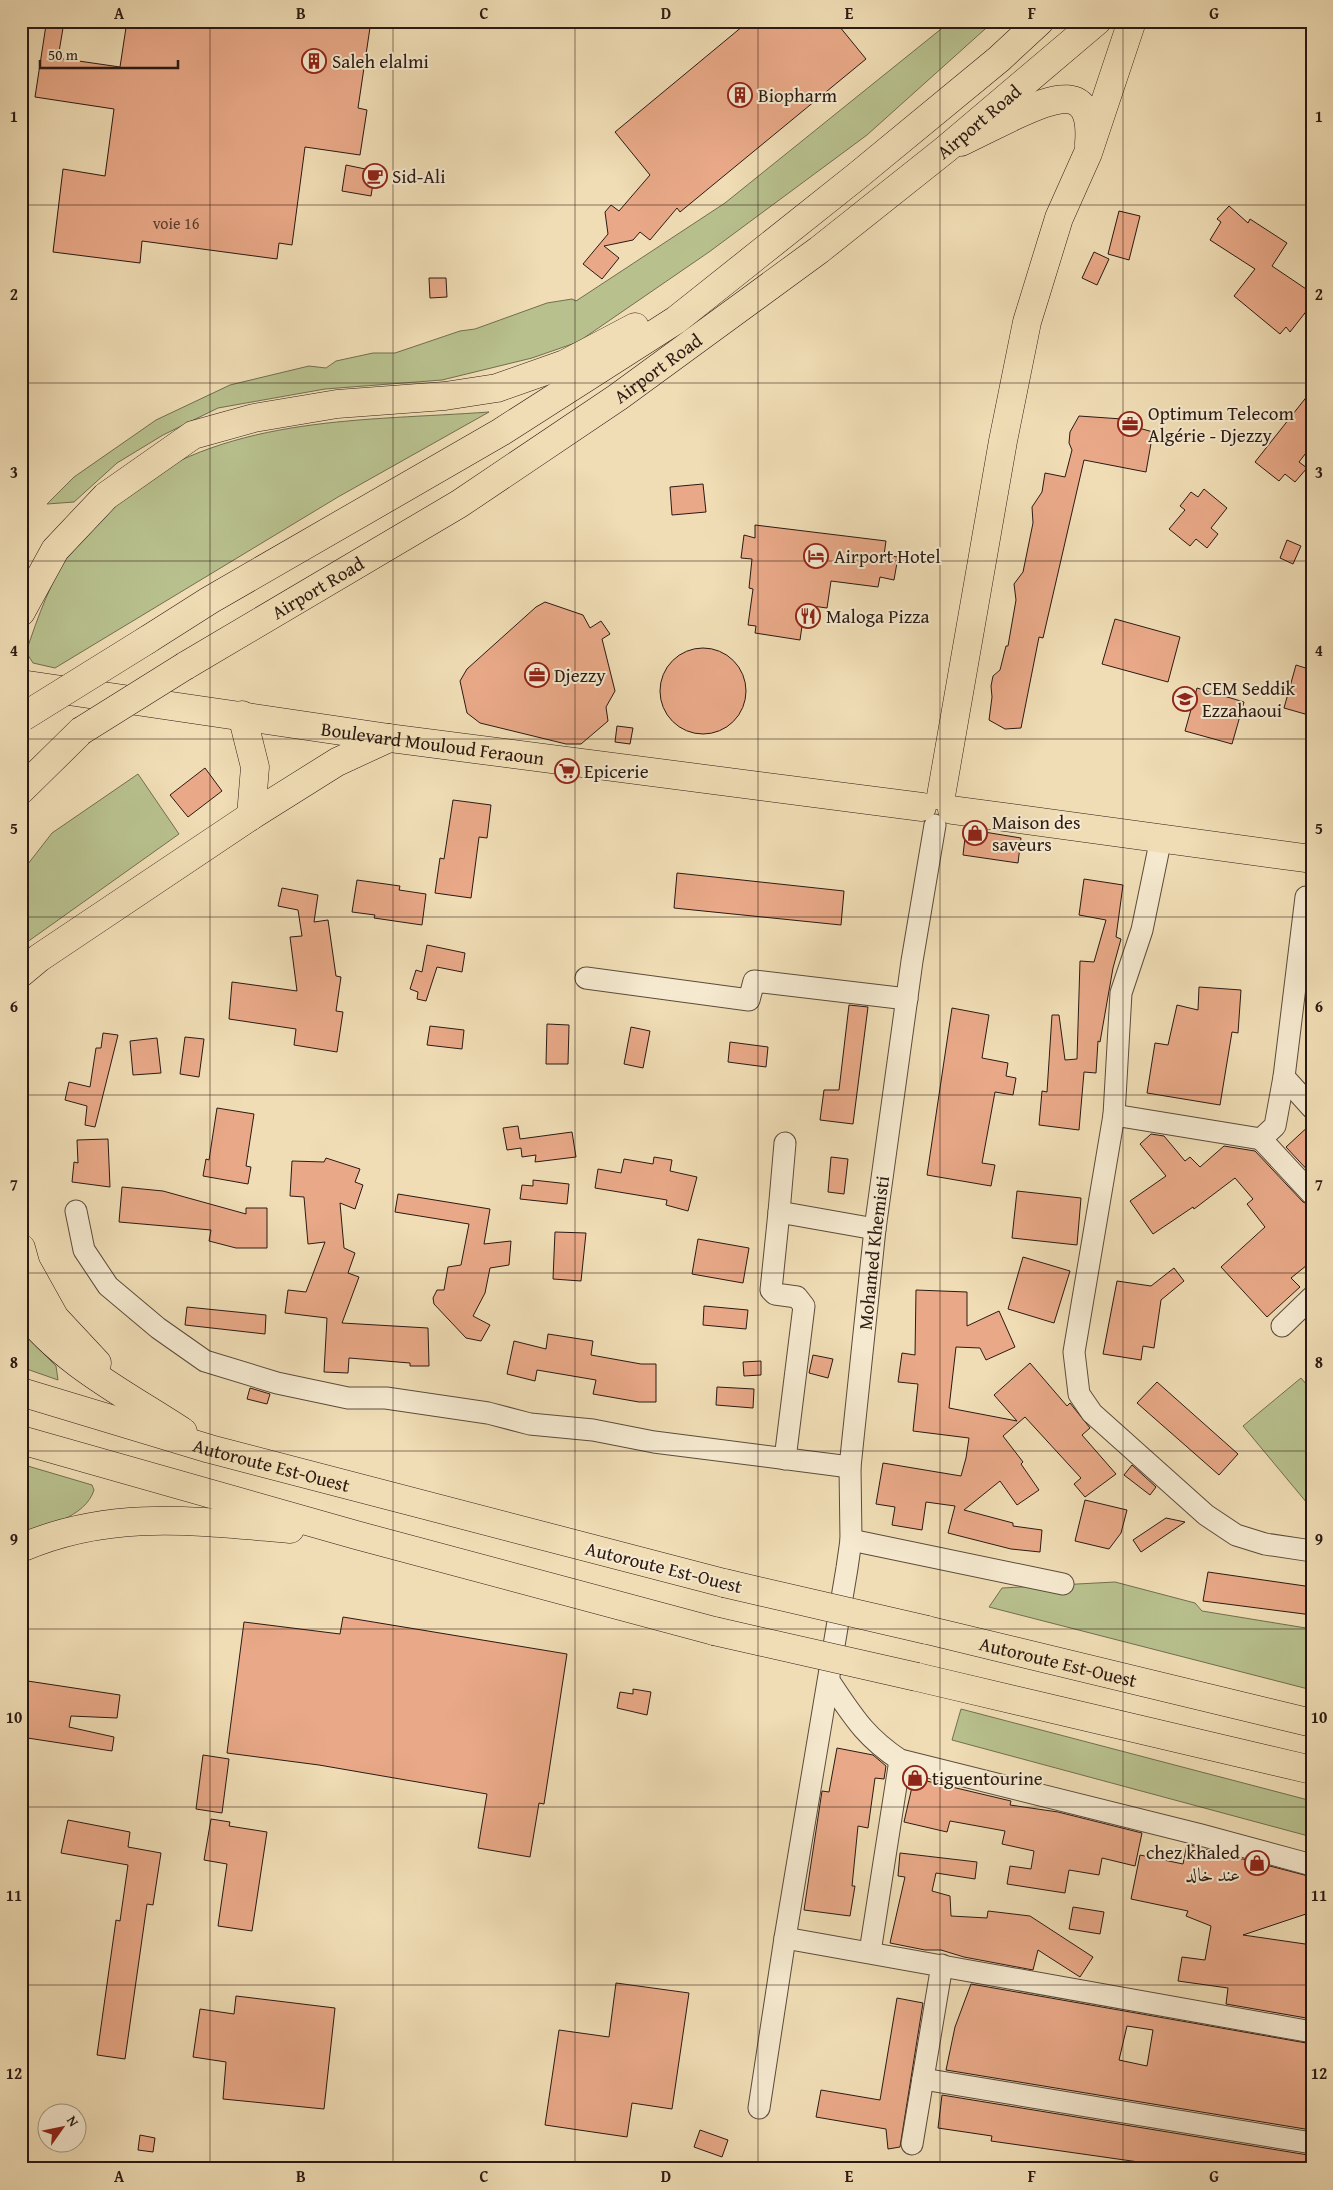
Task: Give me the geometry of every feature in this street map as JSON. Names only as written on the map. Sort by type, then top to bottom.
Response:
[{"type":"main road","name":"Airport Road","points":[[22,718],[210,600],[501,432],[676,320],[857,176],[999,59],[1040,21]]},
{"type":"main road","name":"Airport Road","points":[[81,731],[185,666],[459,504],[602,408],[819,250],[946,149],[1097,21]]},
{"type":"main road","points":[[937,809],[1027,322],[1059,218],[1088,153],[1132,21]]},
{"type":"main road","points":[[946,149],[1045,101],[1062,98],[1076,101],[1084,108],[1088,118],[1088,153]]},
{"type":"main road","points":[[21,612],[55,550],[106,496],[193,435],[254,418],[337,404],[445,396],[497,388],[565,364],[664,310],[857,176]]},
{"type":"main road","name":"Boulevard Mouloud Feraoun","points":[[21,684],[389,738],[1312,859]]},
{"type":"main road","points":[[242,715],[255,767],[251,816]]},
{"type":"main road","points":[[21,771],[81,731]]},
{"type":"main road","points":[[21,790],[81,731]]},
{"type":"main road","points":[[21,973],[39,958],[251,816],[337,762],[389,738]]},
{"type":"main road","points":[[21,1248],[26,1266],[55,1318],[127,1395]]},
{"type":"main road","points":[[21,1308],[34,1326],[58,1350],[210,1448]]},
{"type":"main road","name":"Autoroute Est-Ouest","points":[[21,1392],[210,1448],[724,1583],[1312,1723]]},
{"type":"main road","points":[[21,1440],[356,1535],[714,1631],[1312,1770]]},
{"type":"main road","points":[[21,1548],[76,1528],[141,1520],[187,1520],[356,1535]]},
{"type":"street","name":"Mohamed Khemisti","points":[[759,2108],[784,1938],[829,1681],[851,1540],[850,1467],[875,1229],[907,999],[937,809]]},
{"type":"street","points":[[1161,838],[1142,930],[1121,993],[1114,1114],[1074,1352],[1079,1394],[1092,1413],[1206,1515],[1236,1535],[1265,1544],[1312,1551]]},
{"type":"street","points":[[1261,1139],[1275,1126],[1284,1077],[1306,897]]},
{"type":"street","points":[[586,978],[749,1000],[754,981],[907,999]]},
{"type":"street","points":[[1284,1077],[1312,1108]]},
{"type":"street","points":[[1114,1114],[1261,1139],[1312,1194]]},
{"type":"street","points":[[784,1459],[804,1306],[797,1297],[775,1294],[771,1290],[785,1143]]},
{"type":"street","points":[[76,1211],[84,1250],[108,1286],[158,1328],[205,1361],[277,1382],[348,1398],[386,1398],[488,1413],[530,1424],[593,1430],[654,1442],[850,1467]]},
{"type":"street","points":[[779,1212],[875,1229]]},
{"type":"street","points":[[1282,1326],[1312,1297]]},
{"type":"street","points":[[851,1540],[1063,1584]]},
{"type":"street","points":[[829,1681],[864,1732],[877,1745],[900,1760],[1201,1835],[1312,1865]]},
{"type":"street","points":[[870,1952],[900,1760]]},
{"type":"street","points":[[784,1938],[1312,2032]]},
{"type":"street","points":[[912,2144],[942,1965]]},
{"type":"street","points":[[922,2079],[1312,2143]]},
{"type":"green space","points":[[951,21],[994,21],[867,135],[709,252],[578,342],[532,358],[442,380],[325,389],[218,408],[163,435],[117,463],[74,502],[47,504],[74,477],[156,420],[230,385],[309,366],[326,368],[336,361],[373,353],[395,353],[460,331],[475,329],[547,303],[572,299],[576,301],[725,203]]},
{"type":"green space","points":[[489,412],[338,497],[55,668],[33,663],[26,652],[52,585],[73,548],[124,494],[169,466],[211,448],[256,435],[302,426],[395,417]]},
{"type":"green space","points":[[138,774],[179,834],[23,945],[21,942],[21,873],[52,833]]},
{"type":"green space","points":[[21,1331],[56,1366],[58,1380],[21,1367]]},
{"type":"green space","points":[[1301,1378],[1312,1391],[1312,1509],[1243,1426]]},
{"type":"green space","points":[[21,1464],[92,1485],[94,1490],[89,1500],[74,1514],[21,1536]]},
{"type":"green space","points":[[1115,1582],[1195,1603],[1202,1611],[1312,1629],[1312,1690],[989,1607],[1002,1588]]},
{"type":"green space","points":[[961,1709],[1312,1801],[1312,1837],[952,1740]]},
{"type":"building","points":[[127,21],[148,21],[195,28],[196,21],[371,21],[358,108],[367,110],[360,155],[305,147],[292,245],[279,243],[277,259],[142,241],[140,263],[53,252],[63,169],[105,176],[114,109],[35,97],[46,25],[63,28],[58,58],[120,67]]},
{"type":"building","name":"Biopharm","points":[[749,21],[835,21],[866,59],[680,212],[677,208],[650,240],[640,232],[633,240],[604,246],[619,258],[602,279],[583,264],[608,234],[605,212],[611,205],[619,211],[650,175],[615,132]]},
{"type":"building","points":[[346,165],[375,171],[371,196],[342,191]]},
{"type":"building","points":[[1229,206],[1248,223],[1250,219],[1287,243],[1272,266],[1312,293],[1312,304],[1290,332],[1286,327],[1280,334],[1234,296],[1255,269],[1210,240],[1221,222],[1217,219]]},
{"type":"building","points":[[1119,211],[1140,216],[1129,260],[1108,254]]},
{"type":"building","points":[[1094,252],[1109,259],[1097,285],[1082,278]]},
{"type":"building","points":[[429,278],[446,278],[447,297],[430,298]]},
{"type":"building","points":[[1312,390],[1312,445],[1299,462],[1307,468],[1295,482],[1285,474],[1279,481],[1255,462]]},
{"type":"building","points":[[1079,416],[1122,419],[1128,425],[1153,432],[1146,472],[1084,460],[1043,638],[1039,637],[1021,728],[1005,729],[989,720],[992,697],[991,686],[993,676],[1000,670],[1006,646],[1008,646],[1016,600],[1014,584],[1023,572],[1033,523],[1032,507],[1042,492],[1045,473],[1065,477],[1072,450],[1069,443],[1070,432]]},
{"type":"building","points":[[703,484],[706,512],[672,515],[670,487]]},
{"type":"building","points":[[1204,489],[1227,508],[1211,528],[1218,534],[1207,548],[1196,539],[1190,546],[1169,529],[1185,510],[1180,506],[1191,492],[1198,497]]},
{"type":"building","name":"Airport Hotel","points":[[755,525],[886,541],[884,555],[898,557],[894,580],[880,577],[878,587],[831,581],[827,608],[805,605],[800,640],[755,633],[756,626],[748,625],[753,589],[749,588],[752,559],[741,558],[744,535],[755,538]]},
{"type":"building","points":[[1287,540],[1301,546],[1293,564],[1280,558]]},
{"type":"building","name":"Djezzy","points":[[545,602],[583,615],[590,628],[601,621],[610,634],[602,639],[615,691],[606,707],[608,721],[581,744],[566,744],[480,723],[467,713],[460,681],[467,669],[536,607]]},
{"type":"building","points":[[1115,619],[1180,637],[1168,682],[1102,664]]},
{"type":"building","points":[[695,648],[711,648],[720,651],[734,660],[743,674],[746,691],[743,708],[734,722],[720,731],[711,734],[695,734],[679,727],[667,715],[660,699],[660,683],[667,667],[679,655]]},
{"type":"building","points":[[1296,665],[1312,670],[1312,716],[1284,708]]},
{"type":"building","points":[[1197,688],[1244,702],[1232,744],[1185,731]]},
{"type":"building","points":[[617,726],[633,728],[630,744],[615,742]]},
{"type":"building","points":[[205,768],[222,791],[188,817],[170,795]]},
{"type":"building","points":[[453,800],[491,805],[487,838],[479,837],[471,898],[435,893],[440,858],[444,859]]},
{"type":"building","points":[[966,829],[1021,838],[1018,863],[963,855]]},
{"type":"building","points":[[677,873],[844,891],[841,925],[674,908]]},
{"type":"building","points":[[1084,879],[1123,885],[1116,937],[1121,939],[1113,968],[1100,1042],[1098,1041],[1096,1073],[1084,1072],[1079,1130],[1039,1125],[1042,1091],[1047,1092],[1052,1015],[1059,1015],[1065,1060],[1077,1059],[1080,961],[1094,962],[1106,920],[1079,915]]},
{"type":"building","points":[[357,880],[400,886],[399,890],[426,894],[422,925],[374,918],[375,915],[352,912]]},
{"type":"building","points":[[282,888],[318,895],[314,922],[328,920],[336,976],[341,977],[336,1011],[343,1012],[337,1052],[294,1045],[296,1029],[229,1019],[232,982],[297,991],[290,937],[302,936],[298,910],[278,906]]},
{"type":"building","points":[[427,945],[465,953],[462,972],[437,967],[426,1001],[417,999],[418,992],[410,989],[416,970],[422,972]]},
{"type":"building","points":[[1199,987],[1241,990],[1238,1033],[1232,1032],[1220,1105],[1147,1093],[1155,1043],[1168,1045],[1177,1005],[1198,1010]]},
{"type":"building","points":[[849,1005],[868,1007],[853,1124],[820,1120],[824,1090],[839,1090]]},
{"type":"building","points":[[952,1008],[989,1015],[982,1058],[1008,1063],[1006,1076],[1016,1078],[1013,1095],[995,1092],[982,1163],[995,1165],[991,1186],[927,1175]]},
{"type":"building","points":[[547,1024],[569,1025],[568,1064],[546,1064]]},
{"type":"building","points":[[430,1026],[464,1030],[462,1049],[427,1045]]},
{"type":"building","points":[[631,1027],[650,1031],[643,1068],[624,1064]]},
{"type":"building","points":[[103,1033],[118,1035],[95,1127],[85,1125],[87,1106],[65,1100],[69,1082],[90,1087],[96,1048],[101,1048]]},
{"type":"building","points":[[185,1037],[204,1039],[199,1077],[180,1074]]},
{"type":"building","points":[[157,1038],[161,1073],[133,1075],[130,1041]]},
{"type":"building","points":[[730,1042],[768,1047],[766,1067],[728,1062]]},
{"type":"building","points":[[217,1108],[254,1114],[246,1166],[251,1167],[248,1184],[203,1176],[206,1159],[209,1160]]},
{"type":"building","points":[[1312,1123],[1312,1175],[1286,1147]]},
{"type":"building","points":[[518,1126],[520,1139],[572,1132],[576,1157],[535,1162],[536,1155],[522,1157],[521,1148],[507,1150],[503,1128]]},
{"type":"building","points":[[1151,1134],[1164,1136],[1185,1161],[1190,1157],[1200,1167],[1224,1146],[1255,1151],[1303,1202],[1312,1206],[1312,1261],[1291,1278],[1300,1287],[1267,1317],[1221,1267],[1265,1227],[1247,1204],[1253,1199],[1235,1178],[1194,1209],[1193,1207],[1153,1234],[1130,1201],[1166,1176],[1140,1144]]},
{"type":"building","points":[[108,1139],[110,1187],[72,1182],[74,1162],[78,1163],[77,1140]]},
{"type":"building","points":[[654,1157],[672,1160],[670,1171],[697,1177],[688,1211],[666,1205],[667,1200],[595,1188],[598,1169],[621,1173],[624,1159],[653,1164]]},
{"type":"building","points":[[831,1157],[848,1159],[844,1194],[828,1192]]},
{"type":"building","points":[[326,1158],[360,1169],[355,1182],[363,1185],[355,1209],[340,1203],[344,1248],[355,1253],[348,1273],[359,1277],[342,1323],[428,1328],[429,1366],[410,1366],[410,1363],[349,1358],[348,1373],[324,1372],[327,1318],[285,1313],[288,1290],[306,1292],[325,1242],[308,1244],[304,1197],[290,1196],[292,1161],[324,1162]]},
{"type":"building","points":[[533,1180],[569,1184],[567,1204],[520,1199],[522,1185],[533,1186]]},
{"type":"building","points":[[122,1187],[163,1191],[246,1214],[246,1208],[267,1208],[267,1248],[236,1248],[209,1241],[211,1230],[119,1222]]},
{"type":"building","points":[[1017,1191],[1081,1198],[1077,1245],[1012,1238]]},
{"type":"building","points":[[398,1194],[490,1209],[484,1244],[511,1241],[509,1265],[490,1268],[485,1293],[473,1316],[490,1325],[481,1341],[466,1338],[434,1304],[433,1298],[437,1290],[444,1290],[448,1267],[461,1265],[469,1224],[395,1212]]},
{"type":"building","points":[[555,1232],[586,1233],[581,1281],[553,1279]]},
{"type":"building","points":[[698,1239],[749,1248],[743,1283],[692,1274]]},
{"type":"building","points":[[1023,1257],[1070,1271],[1054,1323],[1008,1309]]},
{"type":"building","points":[[1174,1268],[1184,1281],[1161,1300],[1154,1348],[1143,1346],[1141,1360],[1103,1354],[1117,1281],[1151,1286]]},
{"type":"building","points":[[916,1290],[967,1292],[967,1326],[999,1311],[1015,1347],[986,1360],[980,1348],[956,1347],[949,1408],[1017,1421],[994,1395],[1030,1363],[1067,1406],[1070,1403],[1090,1428],[1082,1435],[1116,1474],[1085,1497],[1074,1484],[1081,1478],[1025,1417],[1003,1436],[1023,1462],[1021,1464],[1039,1490],[1017,1505],[1000,1481],[964,1510],[1013,1523],[1013,1526],[1042,1530],[1040,1552],[1011,1549],[948,1533],[955,1506],[926,1502],[922,1530],[892,1525],[895,1507],[876,1504],[883,1463],[961,1476],[966,1458],[969,1438],[913,1431],[918,1384],[898,1382],[902,1353],[915,1355]]},
{"type":"building","points":[[704,1306],[748,1310],[746,1329],[703,1325]]},
{"type":"building","points":[[187,1307],[266,1315],[265,1334],[185,1325]]},
{"type":"building","points":[[548,1334],[593,1341],[591,1355],[641,1364],[656,1364],[656,1402],[639,1402],[593,1394],[596,1380],[537,1370],[535,1381],[507,1374],[514,1341],[546,1349]]},
{"type":"building","points":[[813,1355],[833,1359],[828,1378],[809,1373]]},
{"type":"building","points":[[761,1361],[761,1375],[744,1376],[743,1362]]},
{"type":"building","points":[[1157,1382],[1238,1454],[1219,1475],[1137,1403]]},
{"type":"building","points":[[717,1387],[754,1389],[753,1408],[716,1405]]},
{"type":"building","points":[[250,1388],[270,1394],[267,1404],[247,1399]]},
{"type":"building","points":[[1132,1465],[1156,1487],[1150,1495],[1124,1475]]},
{"type":"building","points":[[1085,1500],[1127,1510],[1121,1533],[1109,1549],[1075,1541]]},
{"type":"building","points":[[1166,1518],[1185,1522],[1141,1552],[1133,1540]]},
{"type":"building","points":[[1208,1572],[1312,1587],[1312,1615],[1203,1601]]},
{"type":"building","points":[[343,1617],[567,1654],[544,1804],[539,1803],[530,1857],[478,1848],[487,1794],[319,1765],[227,1753],[244,1622],[340,1634]]},
{"type":"building","points":[[21,1680],[120,1695],[117,1718],[71,1716],[69,1727],[114,1737],[112,1751],[21,1737]]},
{"type":"building","points":[[633,1689],[651,1692],[647,1715],[617,1708],[620,1692],[633,1694]]},
{"type":"building","points":[[837,1748],[873,1755],[886,1766],[884,1779],[875,1778],[868,1828],[858,1826],[852,1886],[855,1886],[850,1916],[804,1910],[822,1791],[829,1792]]},
{"type":"building","points":[[203,1755],[229,1759],[222,1813],[196,1809]]},
{"type":"building","points":[[914,1778],[1011,1801],[1010,1805],[1058,1812],[1142,1833],[1135,1866],[1102,1858],[1099,1875],[1069,1870],[1065,1893],[1007,1884],[1010,1866],[1031,1869],[1034,1851],[1002,1844],[1005,1831],[950,1821],[947,1832],[904,1822]]},
{"type":"building","points":[[211,1819],[230,1822],[229,1826],[267,1832],[252,1931],[218,1926],[227,1864],[204,1860]]},
{"type":"building","points":[[68,1820],[130,1832],[128,1847],[161,1853],[153,1905],[147,1904],[125,2059],[97,2055],[116,1920],[120,1921],[128,1865],[61,1853]]},
{"type":"building","points":[[1187,1844],[1222,1854],[1221,1858],[1243,1859],[1312,1877],[1312,1912],[1243,1935],[1312,1945],[1312,2019],[1226,2004],[1228,1988],[1178,1981],[1182,1957],[1205,1960],[1211,1926],[1186,1916],[1188,1911],[1131,1899],[1140,1855],[1183,1864]]},
{"type":"building","points":[[900,1853],[977,1862],[975,1879],[936,1873],[932,1891],[950,1896],[951,1916],[987,1918],[988,1911],[1030,1916],[1093,1957],[1080,1977],[1038,1950],[1033,1970],[964,1957],[941,1950],[925,1950],[890,1943],[905,1877],[898,1876]]},
{"type":"building","points":[[1073,1907],[1104,1912],[1100,1934],[1069,1929]]},
{"type":"building","points":[[616,1983],[689,1993],[672,2109],[632,2103],[627,2137],[545,2125],[559,2030],[609,2037]]},
{"type":"building","points":[[971,1984],[1312,2044],[1311,2130],[946,2070],[955,2027]],"holes":[[[1127,2026],[1153,2030],[1147,2066],[1119,2060]]]},
{"type":"building","points":[[236,1996],[335,2008],[324,2109],[223,2099],[226,2062],[193,2057],[200,2009],[234,2014]]},
{"type":"building","points":[[897,1998],[923,2003],[900,2147],[888,2149],[886,2129],[816,2117],[821,2090],[880,2100]]},
{"type":"building","points":[[942,2095],[1308,2155],[1306,2169],[1188,2169],[991,2141],[992,2136],[938,2128]]},
{"type":"building","points":[[700,2130],[728,2140],[722,2157],[694,2147]]},
{"type":"building","points":[[140,2135],[155,2138],[153,2152],[138,2150]]},
{"type":"place","name":"Saleh elalmi","points":[[314,61]]},
{"type":"place","name":"Biopharm","points":[[740,95]]},
{"type":"place","name":"Sid-Ali","points":[[375,176]]},
{"type":"place","name":"Optimum Telecom Algérie - Djezzy","points":[[1130,424]]},
{"type":"place","name":"Airport Hotel","points":[[816,556]]},
{"type":"place","name":"Maloga Pizza","points":[[808,616]]},
{"type":"place","name":"Djezzy","points":[[537,675]]},
{"type":"place","name":"CEM Seddik Ezzahaoui","points":[[1185,699]]},
{"type":"place","name":"Epicerie","points":[[567,771]]},
{"type":"place","name":"Maison des saveurs","points":[[975,833]]},
{"type":"place","name":"tiguentourine","points":[[915,1778]]},
{"type":"place","name":"chez khaled عند خالد","points":[[1257,1863]]}]
